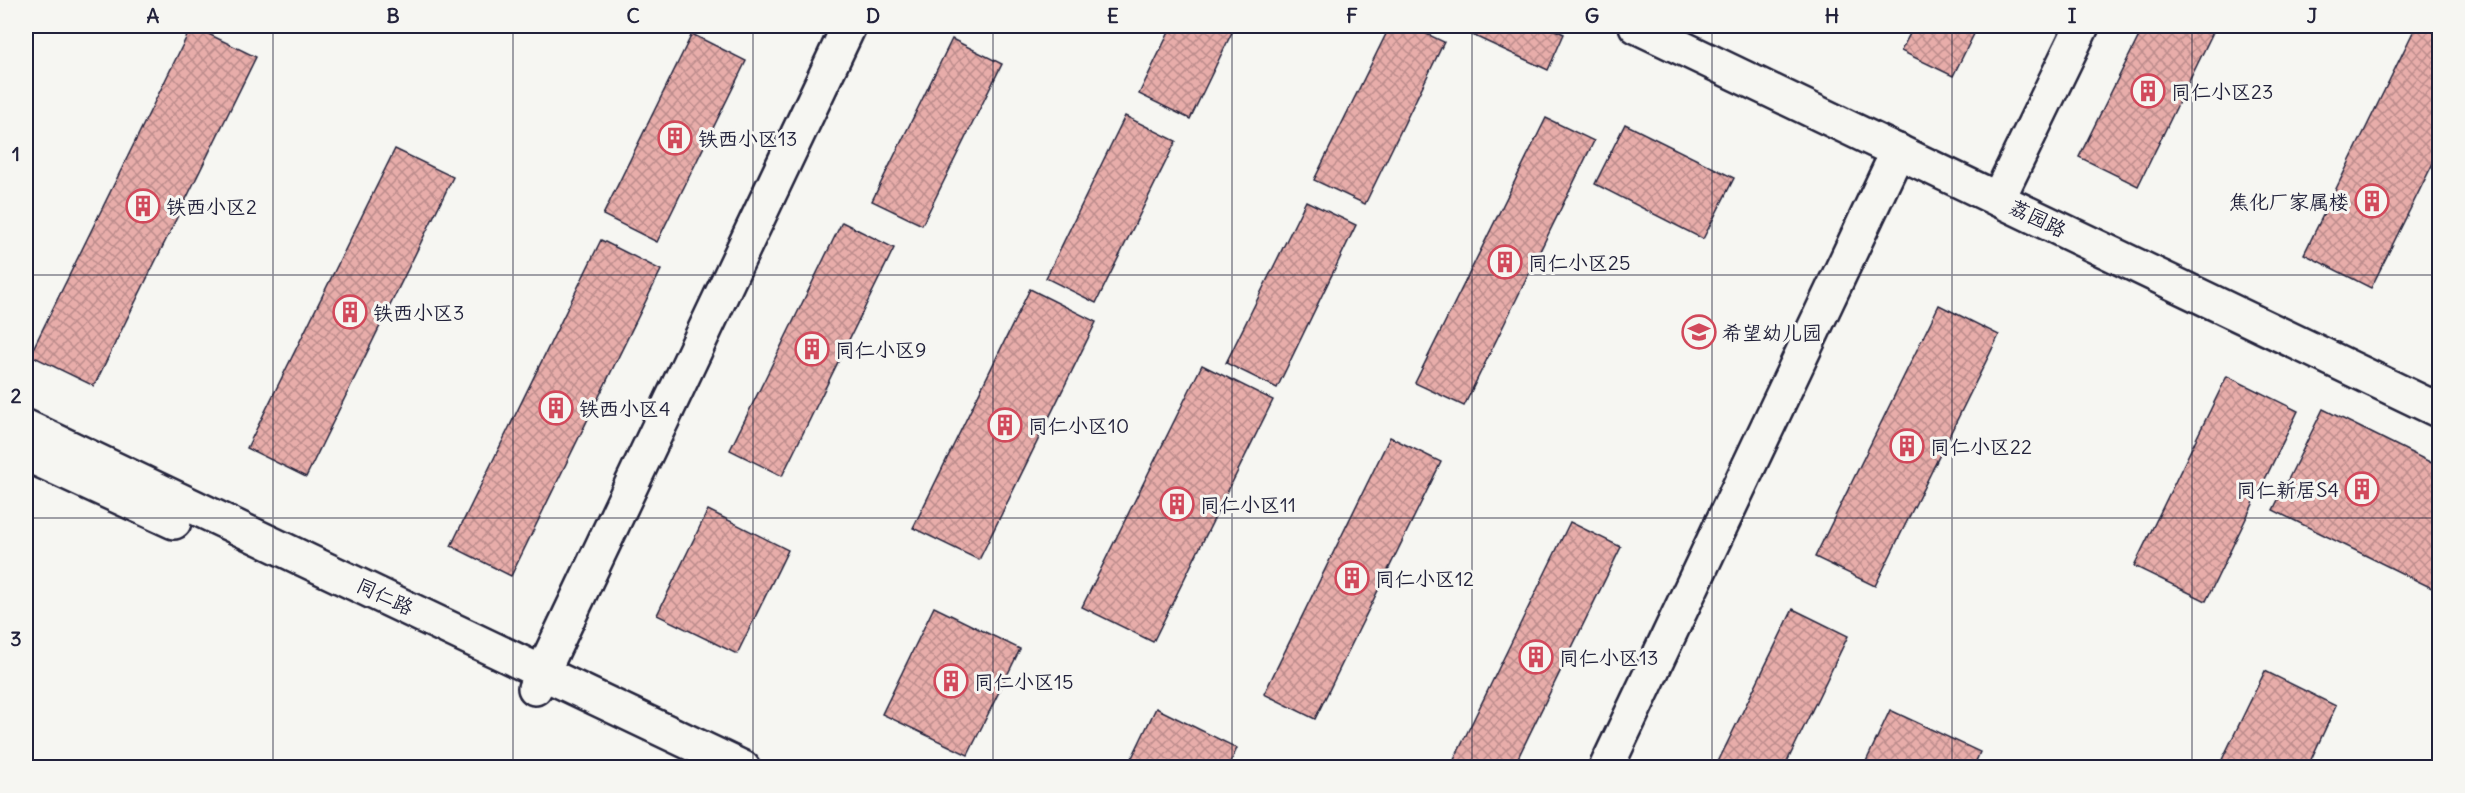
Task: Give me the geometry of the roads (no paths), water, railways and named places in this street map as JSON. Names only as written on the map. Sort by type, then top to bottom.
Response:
[{"type":"street","points":[[539,680],[849,26]]},
{"type":"street","name":"荔园路","points":[[1636,26],[2439,411]]},
{"type":"street","points":[[1998,199],[2082,26]]},
{"type":"street","points":[[1606,768],[1898,151]]},
{"type":"street","name":"同仁路","points":[[26,427],[539,680],[702,768]]},
{"type":"street","name":"同仁路","points":[[26,454],[743,768]]},
{"type":"place","name":"同仁小区23","points":[[2148,91]]},
{"type":"place","name":"铁西小区13","points":[[675,138]]},
{"type":"place","name":"焦化厂家属楼","points":[[2372,201]]},
{"type":"place","name":"铁西小区2","points":[[143,206]]},
{"type":"place","name":"同仁小区25","points":[[1505,262]]},
{"type":"place","name":"铁西小区3","points":[[350,312]]},
{"type":"place","name":"希望幼儿园","points":[[1699,332]]},
{"type":"place","name":"同仁小区9","points":[[812,349]]},
{"type":"place","name":"铁西小区4","points":[[556,408]]},
{"type":"place","name":"同仁小区10","points":[[1005,425]]},
{"type":"place","name":"同仁小区22","points":[[1907,446]]},
{"type":"place","name":"同仁新居S4","points":[[2362,489]]},
{"type":"place","name":"同仁小区11","points":[[1177,504]]},
{"type":"place","name":"同仁小区12","points":[[1352,578]]},
{"type":"place","name":"同仁小区13","points":[[1536,657]]},
{"type":"place","name":"同仁小区15","points":[[951,681]]}]
